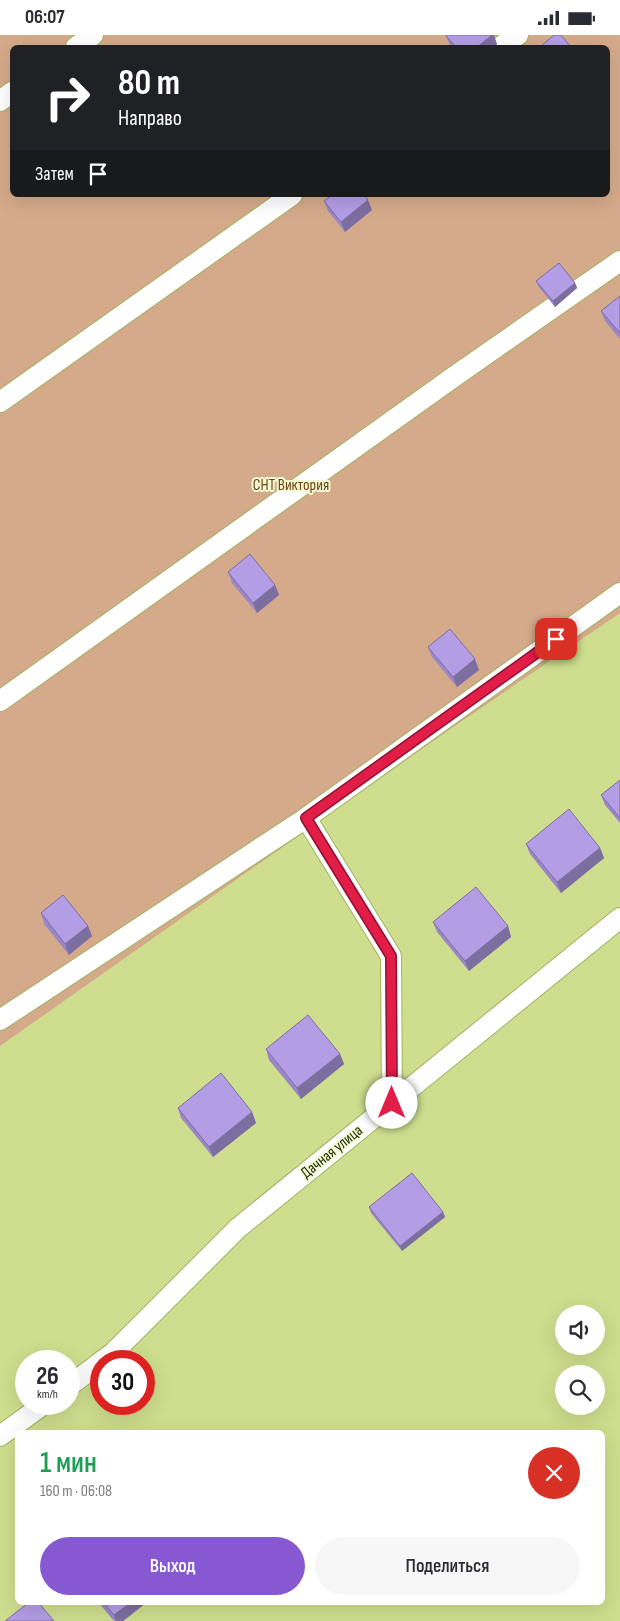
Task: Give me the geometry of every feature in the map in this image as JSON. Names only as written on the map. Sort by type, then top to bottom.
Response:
[{"type":"street","points":[[79,45],[93,35]]},
{"type":"street","points":[[503,45],[518,35]]},
{"type":"street","points":[[0,402],[289,197]]},
{"type":"street","points":[[0,701],[455,376],[620,261]]},
{"type":"street","points":[[0,1020],[306,818],[620,593]]},
{"type":"street","points":[[306,818],[391,956],[392,1103]]},
{"type":"street","name":"Дачная улица","points":[[116,1350],[238,1228],[620,918]]},
{"type":"street","name":"Дачная улица","points":[[80,1378],[90,1370]]},
{"type":"street","points":[[0,1436],[29,1415]]},
{"type":"green space","name":"СНТ Виктория","points":[[0,35],[620,35],[620,613],[446,732],[0,1046]]},
{"type":"building","points":[[492,35],[480,45],[454,45],[446,36]]},
{"type":"building","points":[[554,35],[561,35],[569,45],[542,45]]},
{"type":"building","points":[[329,197],[366,197],[368,200],[341,222],[324,201]]},
{"type":"building","points":[[559,263],[575,283],[553,301],[536,281]]},
{"type":"building","points":[[620,296],[620,333],[601,311]]},
{"type":"building","points":[[250,554],[275,585],[253,603],[228,572]]},
{"type":"building","points":[[450,629],[475,659],[453,677],[428,647]]},
{"type":"building","points":[[620,780],[620,818],[601,795]]},
{"type":"building","points":[[569,809],[600,848],[557,882],[526,844]]},
{"type":"building","points":[[476,887],[508,926],[465,961],[433,922]]},
{"type":"building","points":[[63,895],[88,926],[65,944],[41,913]]},
{"type":"building","points":[[308,1015],[340,1054],[297,1088],[266,1049]]},
{"type":"building","points":[[221,1073],[252,1112],[209,1147],[178,1108]]},
{"type":"building","points":[[412,1173],[443,1212],[400,1246],[369,1207]]},
{"type":"building","points":[[25,1605],[41,1605],[54,1621],[5,1621]]},
{"type":"building","points":[[106,1605],[127,1605],[114,1615]]},
{"type":"route","points":[[392,1103],[391,956],[306,818],[556,639]]}]
